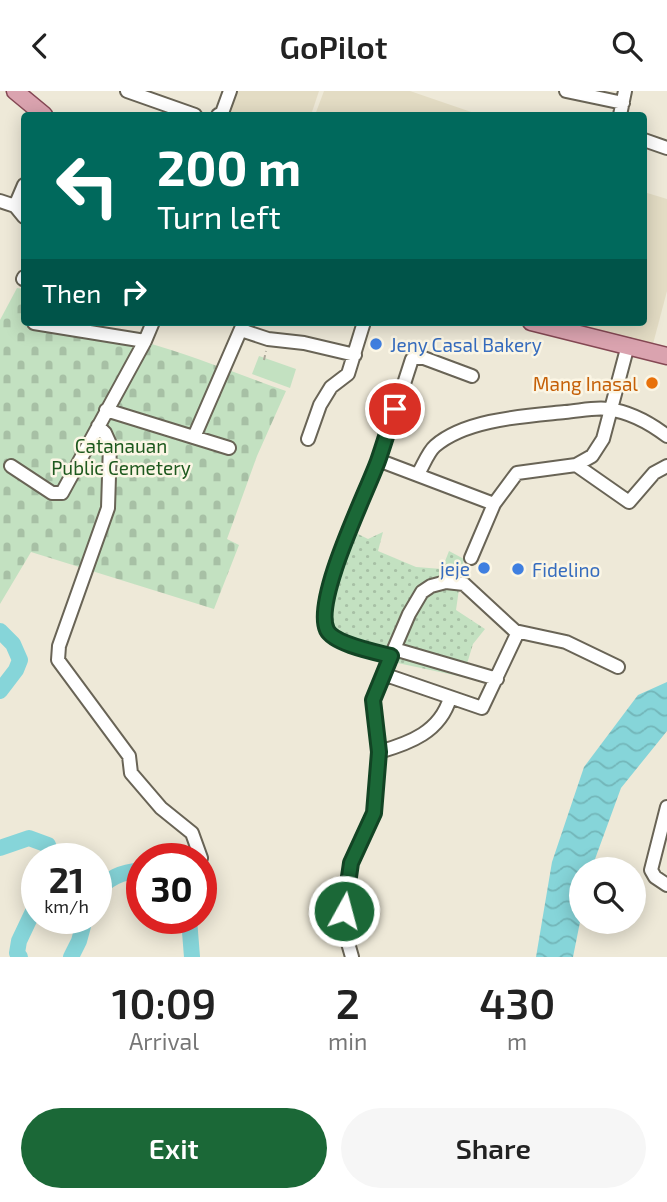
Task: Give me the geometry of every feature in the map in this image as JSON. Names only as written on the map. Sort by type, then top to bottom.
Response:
[{"type":"main road","points":[[16,91],[40,112]]},
{"type":"main road","points":[[561,326],[667,356]]},
{"type":"street","points":[[127,91],[186,112]]},
{"type":"street","points":[[222,112],[230,91]]},
{"type":"street","points":[[566,91],[622,103]]},
{"type":"street","points":[[647,141],[667,148]]},
{"type":"street","points":[[15,206],[21,192]]},
{"type":"street","points":[[0,201],[15,206],[21,214]]},
{"type":"street","points":[[52,326],[145,341]]},
{"type":"street","points":[[11,466],[52,493],[62,493],[151,326]]},
{"type":"street","points":[[194,437],[243,326],[268,339],[304,343],[355,355]]},
{"type":"street","points":[[308,439],[320,405],[331,387],[348,374],[363,326]]},
{"type":"street","points":[[471,558],[494,504],[517,473],[576,465],[592,456],[603,439],[628,345]]},
{"type":"street","points":[[472,376],[421,357],[412,359],[378,460],[336,566],[325,607],[325,618],[327,629],[336,640],[497,679]]},
{"type":"street","points":[[106,409],[229,449]]},
{"type":"street","points":[[418,474],[433,447],[480,424],[539,415],[609,409],[655,427],[667,436]]},
{"type":"street","points":[[98,426],[110,444],[108,508],[59,646],[58,660],[129,756],[131,773],[161,808],[192,833],[196,843]]},
{"type":"street","points":[[378,460],[494,504]]},
{"type":"street","points":[[576,465],[628,502],[654,473],[667,466]]},
{"type":"street","points":[[352,957],[346,936],[345,898],[351,863],[374,813],[379,752],[373,700],[409,614],[422,592],[446,582],[464,584],[515,631],[566,642],[618,667]]},
{"type":"street","points":[[383,674],[482,708],[519,632]]},
{"type":"street","points":[[379,752],[408,743],[438,724],[446,713],[450,698]]},
{"type":"street","points":[[667,807],[651,870],[655,877],[667,885]]},
{"type":"shaded area","points":[[235,91],[319,91],[312,112],[229,112]]},
{"type":"shaded area","points":[[324,91],[410,91],[471,112],[316,112]]},
{"type":"shaded area","points":[[647,193],[667,199],[667,291],[653,344],[581,326],[647,326]]},
{"type":"green space","name":"Catanauan Public Cemetery","points":[[17,288],[21,289],[21,326],[71,326],[124,336],[190,356],[286,391],[257,456],[227,539],[239,545],[214,609],[31,552],[0,604],[0,320]]},
{"type":"green space","points":[[259,356],[296,369],[290,388],[252,374]]},
{"type":"green space","points":[[352,531],[368,539],[383,532],[378,551],[416,567],[442,569],[449,551],[464,559],[460,579],[433,577],[414,596],[389,652],[358,642],[331,627],[328,606]]},
{"type":"green space","points":[[438,588],[459,589],[456,610],[485,629],[473,644],[463,677],[393,662],[422,592]]},
{"type":"water","points":[[667,682],[667,731],[621,788],[596,857],[569,857],[569,934],[578,934],[573,957],[536,957],[552,862],[584,767],[638,695]]},
{"type":"waterway","points":[[0,631],[13,644],[20,660],[0,691]]},
{"type":"waterway","points":[[0,848],[29,838],[43,843]]},
{"type":"waterway","points":[[112,880],[126,873]]},
{"type":"waterway","points":[[20,957],[17,953],[22,934]]},
{"type":"waterway","points":[[71,957],[81,934]]},
{"type":"waterway","points":[[190,934],[192,957]]},
{"type":"place","name":"Jeny Casal Bakery","points":[[376,344]]},
{"type":"place","name":"Mang Inasal","points":[[652,383]]},
{"type":"place","name":"jeje","points":[[484,568]]},
{"type":"place","name":"Fidelino","points":[[518,569]]},
{"type":"route","points":[[344,911],[351,863],[374,813],[379,752],[373,700],[391,656],[336,640],[327,629],[325,607],[336,566],[395,409]]}]
